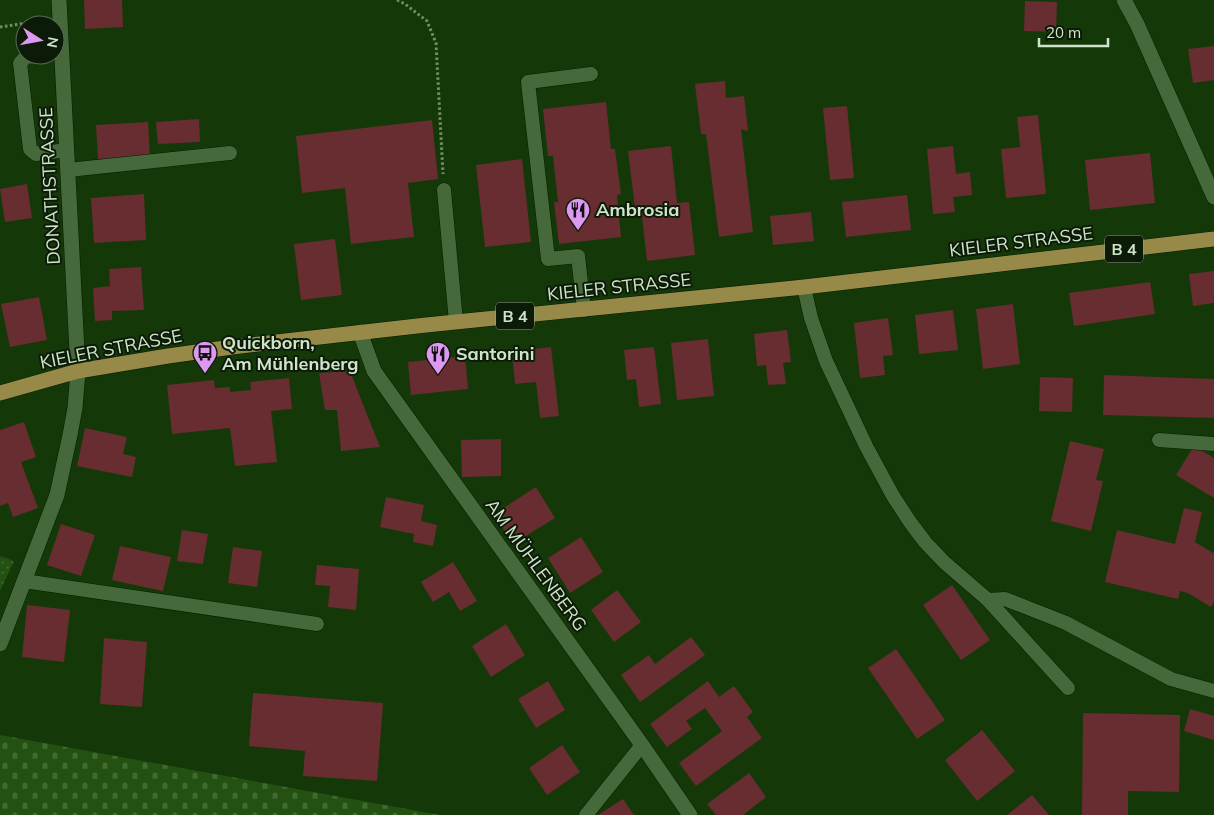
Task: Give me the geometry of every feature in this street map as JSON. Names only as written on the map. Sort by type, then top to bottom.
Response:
[{"type":"main road","name":"KIELER STRASSE","points":[[0,393],[78,371],[202,351],[360,332],[804,287],[1214,238]]},
{"type":"street","name":"DONATHSTRASSE","points":[[60,0],[60,15]]},
{"type":"street","points":[[1124,0],[1137,24],[1214,198]]},
{"type":"street","name":"DONATHSTRASSE","points":[[0,644],[57,495],[75,408],[78,371],[67,150],[56,65]]},
{"type":"street","name":"AM MÜHLENBERG","points":[[360,332],[374,371],[690,815]]},
{"type":"lane","points":[[20,65],[30,149],[36,154],[67,150]]},
{"type":"lane","points":[[584,310],[578,256],[548,259],[528,82],[591,74]]},
{"type":"lane","points":[[68,170],[230,153]]},
{"type":"lane","points":[[444,190],[456,322]]},
{"type":"lane","points":[[804,287],[811,318],[826,360],[866,446],[892,496],[925,542],[944,562],[988,600],[1068,688]]},
{"type":"lane","points":[[1159,440],[1214,444]]},
{"type":"lane","points":[[24,581],[317,624]]},
{"type":"lane","points":[[988,600],[1005,600],[1066,623],[1171,679],[1214,691]]},
{"type":"lane","points":[[586,815],[642,745]]},
{"type":"path","points":[[397,0],[427,21],[436,43],[444,190]]},
{"type":"path","points":[[0,27],[15,25]]},
{"type":"green space","points":[[0,556],[14,561],[0,591]]},
{"type":"green space","points":[[0,735],[440,815],[0,815]]},
{"type":"building","points":[[84,0],[122,0],[123,27],[85,29]]},
{"type":"building","points":[[1025,1],[1057,2],[1056,32],[1024,31]]},
{"type":"building","points":[[1214,46],[1214,80],[1193,83],[1188,49]]},
{"type":"building","points":[[725,81],[726,98],[744,96],[748,131],[741,129],[753,232],[719,237],[706,134],[701,134],[695,84]]},
{"type":"building","points":[[606,102],[611,149],[615,149],[621,194],[617,195],[621,237],[559,244],[554,202],[558,202],[553,156],[548,156],[543,109]]},
{"type":"building","points":[[847,106],[854,178],[830,180],[823,108]]},
{"type":"building","points":[[1038,115],[1046,194],[1006,198],[1001,149],[1020,147],[1017,117]]},
{"type":"building","points":[[199,119],[200,142],[158,144],[156,122]]},
{"type":"building","points":[[432,120],[438,179],[408,183],[414,237],[351,244],[345,188],[302,193],[296,136]]},
{"type":"building","points":[[148,122],[150,156],[98,159],[96,125]]},
{"type":"building","points":[[671,146],[677,203],[689,202],[695,255],[647,261],[641,207],[635,208],[628,151]]},
{"type":"building","points":[[953,146],[956,174],[970,172],[972,195],[953,197],[955,212],[933,214],[927,149]]},
{"type":"building","points":[[1150,153],[1155,203],[1090,210],[1085,160]]},
{"type":"building","points":[[522,159],[531,242],[485,247],[476,165]]},
{"type":"building","points":[[27,184],[32,218],[5,222],[0,189]]},
{"type":"building","points":[[144,194],[146,240],[94,243],[91,198]]},
{"type":"building","points":[[907,195],[911,230],[846,237],[842,202]]},
{"type":"building","points":[[811,212],[814,241],[773,245],[770,216]]},
{"type":"building","points":[[335,239],[342,295],[301,300],[294,244]]},
{"type":"building","points":[[141,267],[144,310],[112,311],[112,320],[95,321],[93,288],[110,286],[109,269]]},
{"type":"building","points":[[1214,271],[1214,303],[1193,306],[1189,274]]},
{"type":"building","points":[[1150,282],[1155,314],[1074,326],[1069,293]]},
{"type":"building","points":[[39,297],[47,340],[10,347],[1,304]]},
{"type":"building","points":[[1013,304],[1020,364],[983,369],[976,309]]},
{"type":"building","points":[[953,310],[958,350],[919,354],[915,315]]},
{"type":"building","points":[[888,318],[893,355],[883,356],[885,375],[860,378],[854,323]]},
{"type":"building","points":[[787,330],[791,362],[783,363],[786,384],[768,385],[766,365],[757,366],[754,334]]},
{"type":"building","points":[[708,339],[714,396],[677,400],[671,343]]},
{"type":"building","points":[[551,347],[559,416],[540,418],[536,382],[515,384],[512,352]]},
{"type":"building","points":[[654,347],[661,404],[639,407],[636,379],[627,380],[624,350]]},
{"type":"building","name":"Santorini","points":[[465,356],[468,389],[411,395],[408,362]]},
{"type":"building","points":[[350,371],[380,447],[341,451],[337,410],[325,410],[319,373]]},
{"type":"building","points":[[1104,375],[1214,379],[1214,418],[1103,415]]},
{"type":"building","points":[[1040,377],[1073,378],[1072,412],[1039,411]]},
{"type":"building","points":[[289,378],[292,409],[271,411],[277,462],[235,466],[230,428],[172,434],[167,385],[214,380],[215,388],[230,387],[230,392],[251,390],[250,382]]},
{"type":"building","points":[[24,422],[36,457],[21,462],[38,508],[13,517],[8,503],[0,506],[0,430]]},
{"type":"building","points":[[85,428],[127,437],[123,454],[136,457],[132,477],[77,466]]},
{"type":"building","points":[[501,439],[501,476],[462,477],[461,440]]},
{"type":"building","points":[[1070,441],[1104,449],[1096,480],[1103,481],[1091,531],[1051,521]]},
{"type":"building","points":[[1194,446],[1214,458],[1214,498],[1176,475]]},
{"type":"building","points":[[536,487],[555,518],[513,544],[494,514]]},
{"type":"building","points":[[386,497],[424,505],[421,521],[437,525],[433,546],[413,542],[414,534],[380,527]]},
{"type":"building","points":[[1184,508],[1202,512],[1195,542],[1213,553],[1214,551],[1214,602],[1211,607],[1188,593],[1180,591],[1178,599],[1105,582],[1117,530],[1175,544]]},
{"type":"building","points":[[61,524],[95,535],[81,576],[47,565]]},
{"type":"building","points":[[182,530],[208,534],[203,564],[177,561]]},
{"type":"building","points":[[581,537],[603,572],[570,593],[548,558]]},
{"type":"building","points":[[120,546],[171,557],[163,591],[112,580]]},
{"type":"building","points":[[233,547],[262,551],[257,587],[228,583]]},
{"type":"building","points":[[453,562],[477,601],[460,611],[449,592],[433,602],[421,582]]},
{"type":"building","points":[[317,565],[359,569],[356,610],[328,607],[330,586],[315,585]]},
{"type":"building","points":[[952,585],[990,640],[961,660],[923,605]]},
{"type":"building","points":[[617,590],[641,622],[614,642],[591,610]]},
{"type":"building","points":[[27,605],[70,610],[64,662],[22,657]]},
{"type":"building","points":[[506,624],[525,655],[491,677],[472,646]]},
{"type":"building","points":[[691,637],[705,655],[640,702],[621,675],[649,655],[655,664]]},
{"type":"building","points":[[104,638],[147,642],[142,707],[100,704]]},
{"type":"building","points":[[896,649],[945,720],[917,739],[868,668]]},
{"type":"building","points":[[548,681],[565,710],[536,728],[518,699]]},
{"type":"building","points":[[708,681],[719,697],[734,686],[753,712],[747,717],[762,738],[696,786],[679,763],[722,731],[705,708],[686,721],[692,729],[667,747],[650,724]]},
{"type":"building","points":[[253,693],[383,703],[377,781],[303,776],[305,751],[249,746]]},
{"type":"building","points":[[1190,709],[1214,716],[1214,740],[1184,731]]},
{"type":"building","points":[[1083,713],[1180,715],[1179,792],[1128,791],[1128,815],[1082,815]]},
{"type":"building","points":[[982,730],[1015,771],[977,801],[945,760]]},
{"type":"building","points":[[562,745],[580,772],[547,795],[529,768]]},
{"type":"building","points":[[749,773],[766,797],[743,815],[716,815],[707,804]]},
{"type":"building","points":[[1032,795],[1049,815],[1007,815]]},
{"type":"building","points":[[623,799],[634,815],[598,815]]},
{"type":"place","name":"Ambrosia","points":[[578,231]]},
{"type":"place","name":"Quickborn, Am Mühlenberg","points":[[205,374]]},
{"type":"place","name":"Santorini","points":[[438,375]]}]
